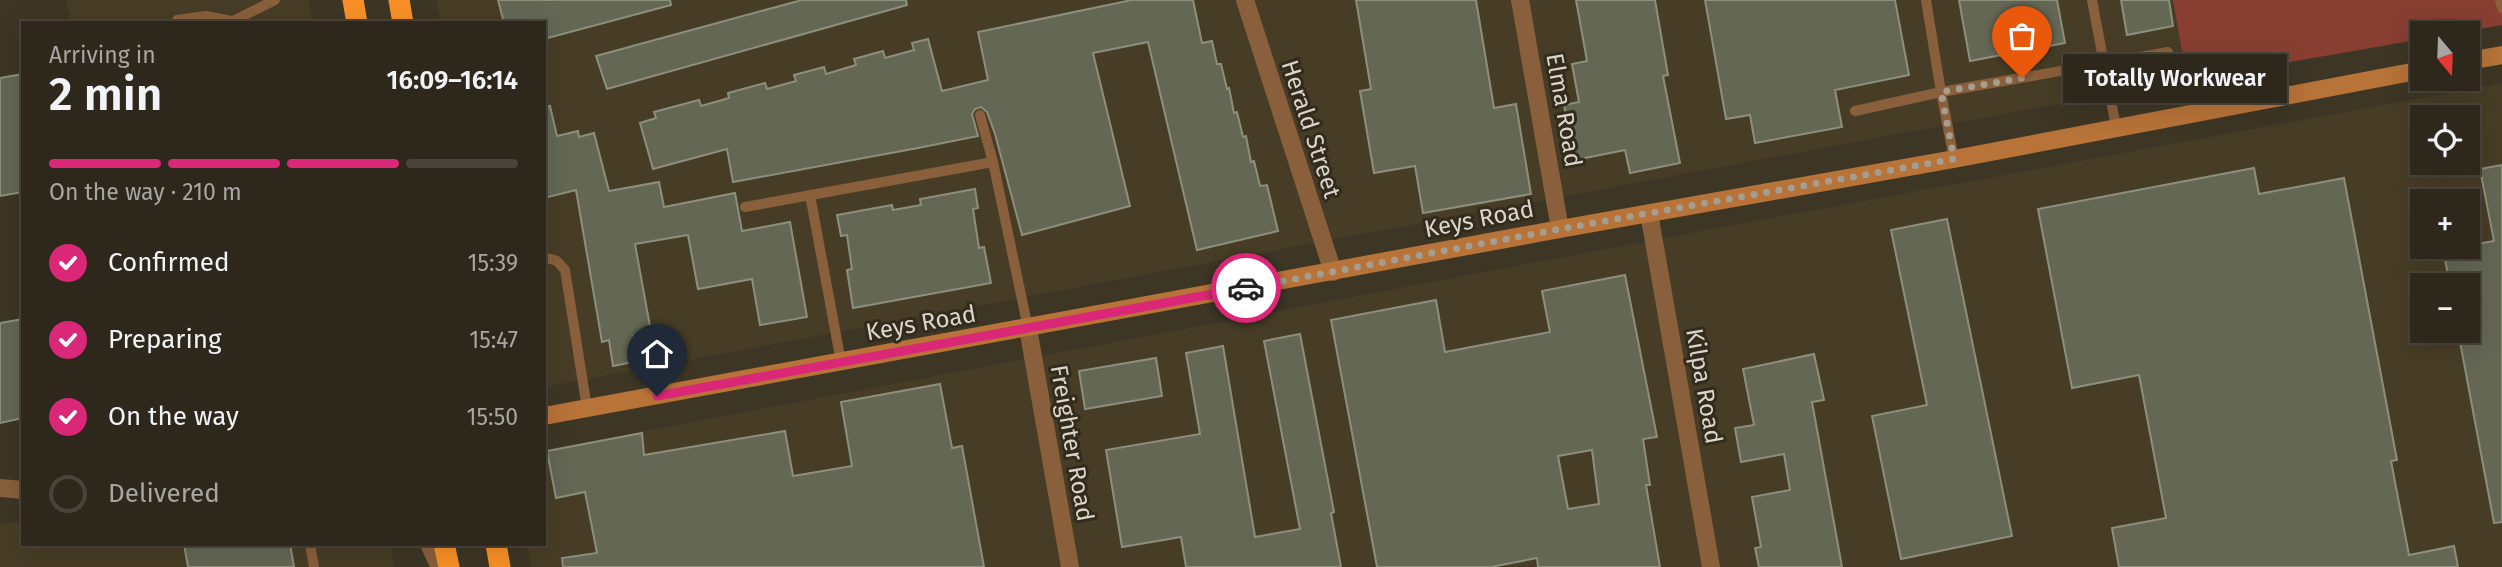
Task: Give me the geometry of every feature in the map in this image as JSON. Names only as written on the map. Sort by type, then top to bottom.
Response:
[{"type":"highway","points":[[353,0],[357,21]]},
{"type":"highway","points":[[399,0],[402,21]]},
{"type":"highway","points":[[444,546],[449,567]]},
{"type":"highway","points":[[496,546],[500,567]]},
{"type":"street","name":"Herald Street","points":[[1245,0],[1333,272]]},
{"type":"street","name":"Elma Road","points":[[1520,0],[1560,229]]},
{"type":"street","points":[[2480,59],[2502,55]]},
{"type":"street","name":"Keys Road","points":[[546,416],[1954,159],[2410,72]]},
{"type":"street","name":"Kilpa Road","points":[[1649,213],[1711,567]]},
{"type":"street","name":"Freighter Road","points":[[1028,328],[1070,567]]},
{"type":"street","points":[[0,488],[21,490]]},
{"type":"street","points":[[430,546],[440,567]]},
{"type":"lane","points":[[232,21],[275,0]]},
{"type":"lane","points":[[1926,0],[1954,159]]},
{"type":"lane","points":[[2092,0],[2116,127]]},
{"type":"lane","points":[[2500,0],[2502,8]]},
{"type":"lane","points":[[177,20],[206,16],[226,21]]},
{"type":"lane","points":[[1855,111],[1941,92],[2168,51]]},
{"type":"lane","points":[[980,116],[993,162],[1028,328]]},
{"type":"lane","points":[[745,207],[993,162]]},
{"type":"lane","points":[[810,195],[841,362]]},
{"type":"lane","points":[[546,258],[557,261],[565,270],[587,408]]},
{"type":"lane","points":[[310,546],[314,567]]},
{"type":"shaded area","points":[[66,0],[308,0],[313,21],[71,21]]},
{"type":"shaded area","points":[[436,0],[2173,0],[2187,80],[546,387],[546,21],[440,21]]},
{"type":"shaded area","points":[[2173,0],[2502,0],[2502,25],[2480,29],[2480,21],[2410,21],[2410,41],[2187,80]]},
{"type":"shaded area","points":[[2502,83],[2502,567],[531,567],[527,546],[546,546],[546,450],[1722,227],[2459,91],[2480,91],[2480,87]]},
{"type":"shaded area","points":[[21,521],[21,546],[390,546],[394,567],[0,567],[0,524]]},
{"type":"building","points":[[498,0],[670,0],[671,5],[546,38],[546,21],[503,21]]},
{"type":"building","points":[[802,0],[906,0],[907,5],[607,89],[596,56]]},
{"type":"building","points":[[1132,0],[1193,0],[1202,43],[1212,41],[1217,64],[1221,64],[1234,113],[1237,112],[1243,137],[1246,136],[1251,162],[1254,161],[1260,186],[1267,185],[1278,231],[1197,250],[1148,42],[1093,53],[1130,206],[1022,235],[995,134],[987,112],[981,107],[975,109],[972,114],[978,136],[918,148],[733,182],[727,149],[653,169],[640,123],[656,118],[654,112],[699,100],[701,106],[729,98],[728,93],[765,83],[767,89],[796,81],[794,75],[824,67],[826,74],[856,65],[854,59],[883,51],[885,58],[914,50],[912,43],[928,39],[942,91],[988,80],[978,32]]},
{"type":"building","points":[[1356,0],[1476,0],[1494,108],[1516,104],[1531,194],[1423,213],[1415,166],[1374,173],[1360,91],[1371,89]]},
{"type":"building","points":[[1576,0],[1655,0],[1668,75],[1663,76],[1680,163],[1630,173],[1625,150],[1575,160],[1564,105],[1579,102],[1572,64],[1587,61]]},
{"type":"building","points":[[1705,0],[1895,0],[1909,75],[1835,90],[1842,127],[1755,143],[1750,115],[1726,119]]},
{"type":"building","points":[[1959,0],[2057,0],[2065,43],[1970,61]]},
{"type":"building","points":[[2121,0],[2169,0],[2173,26],[2127,35]]},
{"type":"building","points":[[21,74],[21,192],[0,196],[0,78]]},
{"type":"building","points":[[550,106],[557,136],[578,131],[579,137],[594,133],[609,191],[659,182],[664,207],[735,193],[742,231],[790,222],[807,317],[760,325],[752,279],[698,289],[688,235],[635,244],[651,332],[633,336],[638,361],[613,366],[609,340],[602,342],[576,190],[546,198],[546,107]]},
{"type":"building","points":[[2502,165],[2502,522],[2494,523],[2460,343],[2480,343],[2480,273],[2448,273],[2445,259],[2480,259],[2480,243],[2494,241],[2480,169]]},
{"type":"building","points":[[2254,168],[2259,194],[2344,178],[2397,460],[2391,461],[2409,555],[2454,546],[2458,567],[2119,567],[2112,528],[2166,518],[2139,375],[2072,388],[2038,209]]},
{"type":"building","points":[[975,189],[978,208],[973,209],[979,248],[984,247],[991,283],[853,308],[847,270],[852,269],[847,235],[841,236],[837,215],[892,205],[893,210],[921,205],[920,199]]},
{"type":"building","points":[[1947,219],[2012,536],[1901,559],[1872,416],[1927,405],[1891,230]]},
{"type":"building","points":[[1625,275],[1657,437],[1643,439],[1650,485],[1646,485],[1660,567],[1538,567],[1537,558],[1491,567],[1377,567],[1331,320],[1436,300],[1445,352],[1550,332],[1542,291]],"holes":[[[1592,450],[1599,504],[1568,509],[1558,456]]]},
{"type":"building","points":[[21,319],[21,418],[0,423],[0,323]]},
{"type":"building","points":[[1300,334],[1334,512],[1331,513],[1341,567],[1186,567],[1181,537],[1122,547],[1106,450],[1200,434],[1186,353],[1223,346],[1255,537],[1300,529],[1264,341]]},
{"type":"building","points":[[1814,354],[1824,400],[1812,402],[1842,567],[1759,567],[1755,548],[1761,547],[1752,497],[1790,490],[1784,454],[1741,462],[1735,428],[1754,425],[1743,369]]},
{"type":"building","points":[[1156,358],[1162,396],[1085,409],[1079,371]]},
{"type":"building","points":[[940,384],[952,448],[962,446],[984,567],[563,567],[562,558],[597,553],[585,492],[556,498],[547,451],[642,433],[644,455],[785,431],[793,476],[852,466],[841,402]]},
{"type":"building","points":[[184,546],[290,546],[294,567],[188,567]]},
{"type":"way so far","points":[[1246,288],[1954,159],[1941,92],[2022,78]]},
{"type":"place","name":"Totally Workwear","points":[[2022,78]]},
{"type":"route","points":[[657,396],[1246,288]]}]
